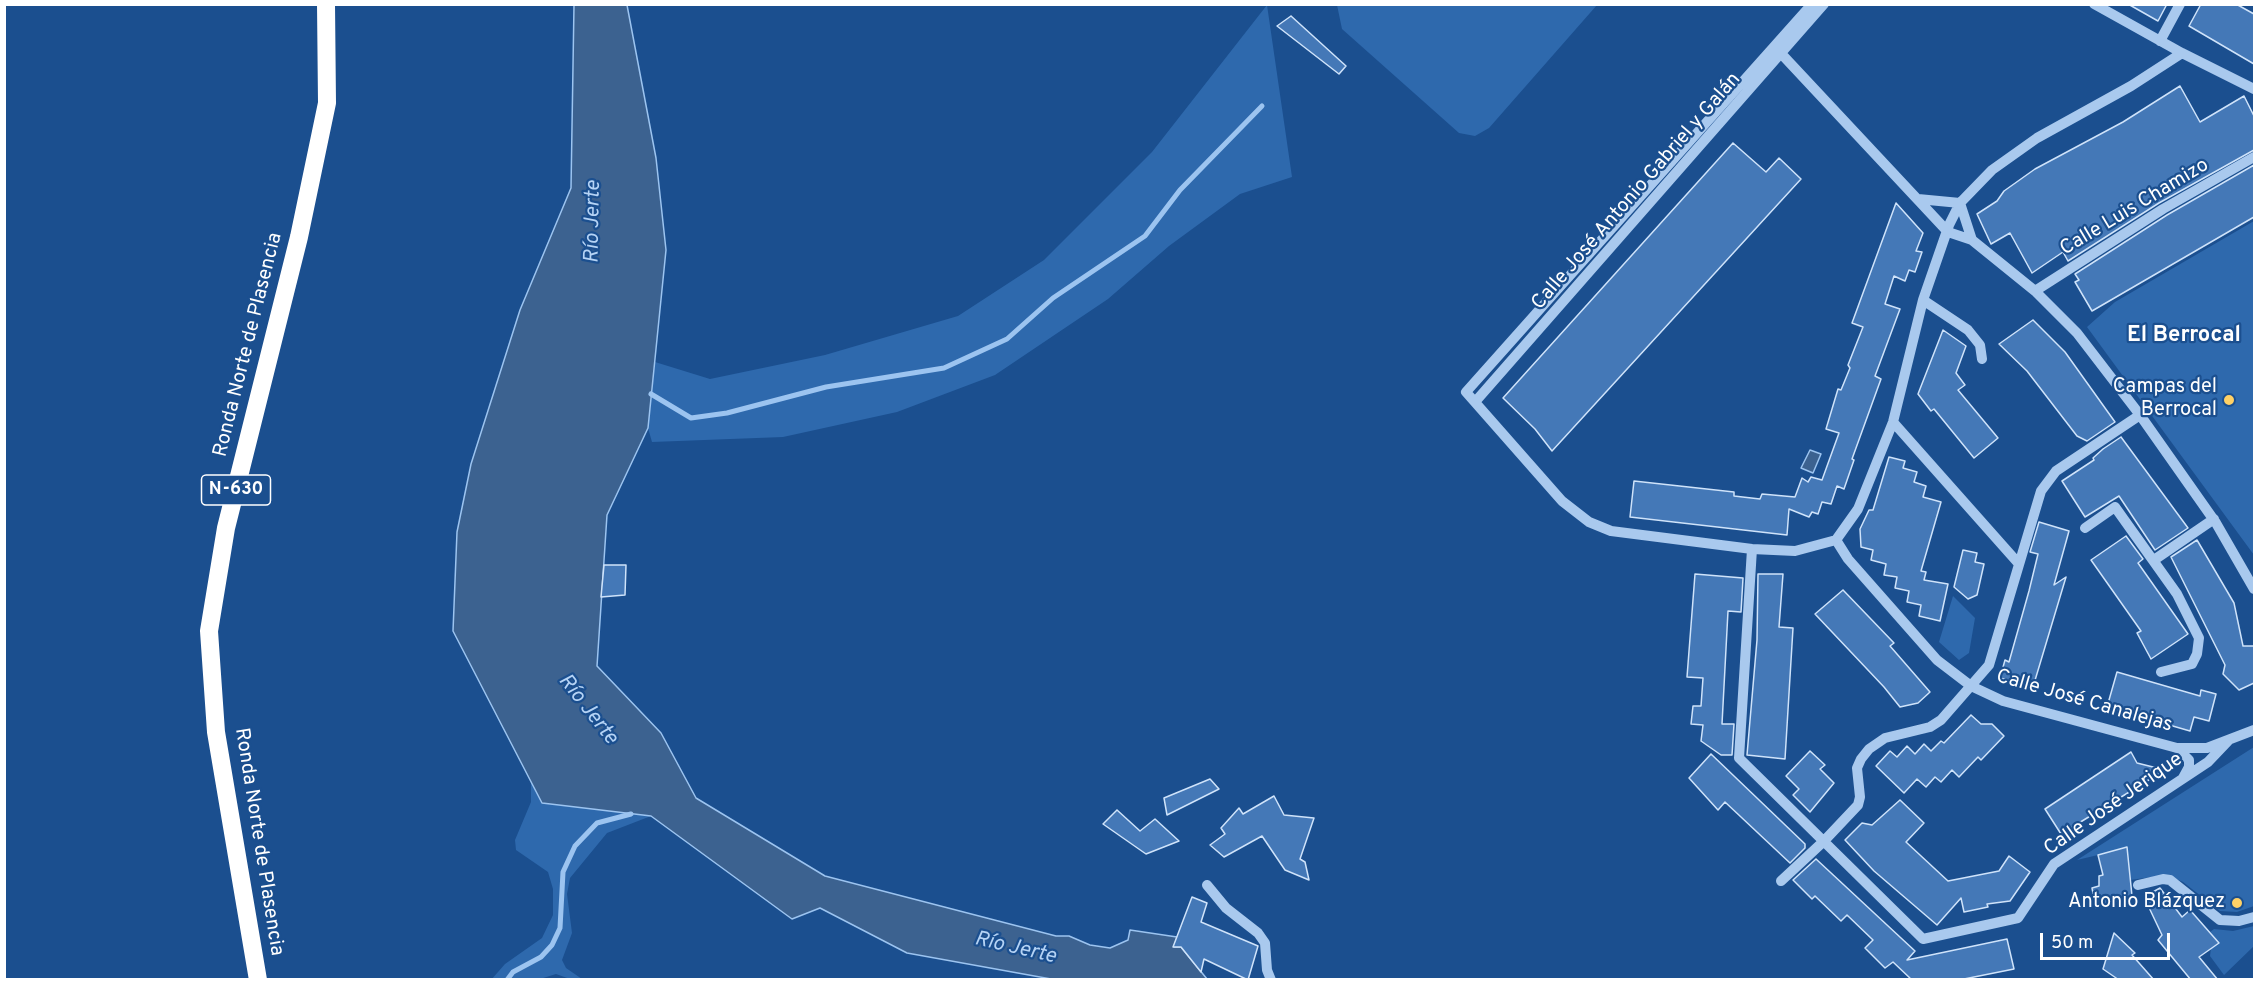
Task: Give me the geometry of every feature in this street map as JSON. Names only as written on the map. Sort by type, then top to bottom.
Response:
[{"type":"highway","name":"Ronda Norte de Plasencia","points":[[258,980],[216,732],[209,632],[226,528],[299,237],[327,103],[326,4]]},
{"type":"street","name":"Calle José Antonio Gabriel y Galán","points":[[1812,4],[1778,51],[1474,402],[1466,392],[1778,51],[1824,4]]},
{"type":"street","points":[[2094,4],[2182,53],[2254,88]]},
{"type":"street","points":[[2160,41],[2180,4]]},
{"type":"street","points":[[1778,51],[1948,232],[1972,240],[2035,291],[2077,333],[2140,415],[2214,519],[2254,589]]},
{"type":"street","points":[[1474,402],[1562,501],[1589,522],[1611,531],[1752,549],[1795,551],[1836,540],[1858,509],[1893,422],[1923,300],[1960,204],[1992,170],[2037,138],[2130,86],[2182,53]]},
{"type":"street","name":"Calle Luis Chamizo","points":[[2035,291],[2163,209],[2254,157]]},
{"type":"street","points":[[1918,199],[1960,204]]},
{"type":"street","points":[[1960,204],[1972,240]]},
{"type":"street","points":[[1923,300],[1968,330],[1980,345],[1982,359]]},
{"type":"street","points":[[1781,881],[1858,805],[1860,797],[1857,768],[1869,749],[1885,738],[1930,727],[1941,720],[1989,665],[2041,490],[2056,471],[2140,415]]},
{"type":"street","points":[[1893,422],[2019,564]]},
{"type":"street","points":[[2085,528],[2115,507],[2177,594],[2199,638],[2194,662],[2161,672]]},
{"type":"street","points":[[2154,560],[2214,519]]},
{"type":"street","name":"Calle José Canalejas","points":[[1836,540],[1848,559],[1937,660],[1971,686],[2003,701],[2177,748],[2207,748],[2254,730]]},
{"type":"street","points":[[1752,549],[1739,758],[1824,841]]},
{"type":"street","name":"Calle José Canalejas","points":[[2241,735],[2254,719]]},
{"type":"street","name":"Calle José Jerique","points":[[1824,841],[1923,939],[2018,918],[2054,864],[2208,762],[2228,741]]},
{"type":"street","points":[[2177,748],[2189,760],[2189,767],[2183,779]]},
{"type":"street","points":[[2138,885],[2163,879],[2170,880],[2220,920],[2240,921],[2254,917]]},
{"type":"street","points":[[1207,885],[1226,908],[1258,933],[1265,943],[1267,970],[1271,980]]},
{"type":"shaded area","points":[[1337,4],[1597,5],[1489,128],[1475,136],[1459,133],[1342,29]]},
{"type":"shaded area","points":[[1267,5],[1292,177],[1240,194],[1169,246],[1108,299],[995,375],[897,412],[783,437],[652,442],[648,428],[655,362],[710,379],[825,355],[958,316],[1044,260],[1152,152]]},
{"type":"shaded area","points":[[2254,221],[2254,555],[2087,327],[2115,302]]},
{"type":"shaded area","points":[[1953,596],[1975,618],[1969,653],[1959,660],[1939,642]]},
{"type":"shaded area","points":[[2254,747],[2254,906],[2237,912],[2220,911],[2183,882],[2167,875],[2130,880],[2098,855],[2077,860]]},
{"type":"shaded area","points":[[531,782],[542,803],[651,816],[607,833],[570,878],[567,894],[572,933],[562,960],[566,968],[582,979],[570,979],[556,974],[540,979],[491,980],[505,964],[542,938],[553,915],[553,889],[548,872],[516,850],[515,840],[531,802]]},
{"type":"shaded area","points":[[2254,926],[2254,946],[2224,975],[2210,956],[2211,948],[2218,943],[2210,932],[2214,929],[2233,931]]},
{"type":"water","name":"Río Jerte","points":[[574,5],[627,5],[656,158],[666,250],[648,428],[607,515],[597,666],[661,733],[696,798],[825,876],[1056,936],[1069,936],[1090,945],[1110,948],[1128,940],[1130,930],[1177,937],[1174,947],[1181,947],[1207,979],[1051,979],[907,953],[820,908],[792,919],[651,816],[542,803],[453,631],[457,532],[471,464],[520,310],[571,188]]},
{"type":"water","points":[[1810,450],[1821,454],[1813,473],[1801,468]]},
{"type":"building","points":[[2128,4],[2167,4],[2158,21]]},
{"type":"building","points":[[2201,4],[2236,4],[2254,14],[2254,64],[2189,26]]},
{"type":"building","points":[[1291,16],[1346,66],[1339,74],[1277,26]]},
{"type":"building","points":[[2180,86],[2200,122],[2244,96],[2254,116],[2254,150],[2159,203],[2068,261],[2063,252],[2032,273],[2010,233],[1991,244],[1977,214],[1997,201],[2004,191],[2035,169],[2123,122]]},
{"type":"building","points":[[1733,143],[1766,172],[1779,158],[1801,179],[1552,451],[1535,429],[1503,398]]},
{"type":"building","points":[[2254,165],[2254,217],[2092,311],[2075,282],[2079,280],[2075,274],[2167,215]]},
{"type":"building","points":[[1896,203],[1923,233],[1916,251],[1922,252],[1915,272],[1909,270],[1905,281],[1894,276],[1885,304],[1900,309],[1875,376],[1881,379],[1852,459],[1854,460],[1844,489],[1837,486],[1831,504],[1822,502],[1818,514],[1812,512],[1809,517],[1789,509],[1787,535],[1630,517],[1634,481],[1734,492],[1734,496],[1760,499],[1762,494],[1795,497],[1802,478],[1808,482],[1811,477],[1822,480],[1839,433],[1826,429],[1838,389],[1841,390],[1850,368],[1848,365],[1863,327],[1852,323]]},
{"type":"building","points":[[2033,320],[2065,352],[2115,422],[2087,441],[2077,436],[2027,371],[1999,344]]},
{"type":"building","points":[[1943,330],[1966,346],[1956,373],[1965,385],[1958,390],[1998,438],[1974,458],[1934,409],[1931,411],[1918,394]]},
{"type":"building","points":[[2121,437],[2188,528],[2155,550],[2119,496],[2085,517],[2062,481],[2094,460],[2093,458],[2103,449]]},
{"type":"building","points":[[1889,457],[1905,461],[1903,468],[1917,472],[1914,482],[1926,486],[1923,497],[1941,502],[1921,571],[1926,572],[1924,580],[1948,584],[1940,621],[1919,616],[1921,605],[1907,602],[1909,591],[1895,588],[1897,577],[1884,575],[1886,564],[1871,560],[1873,550],[1861,547],[1860,529],[1869,510],[1873,510]]},
{"type":"building","points":[[2039,522],[2069,531],[2054,585],[2066,577],[2033,687],[2000,678],[2005,660],[2009,662],[2029,591],[2038,554],[2030,552]]},
{"type":"building","points":[[2126,536],[2143,559],[2138,563],[2188,634],[2151,659],[2137,633],[2141,631],[2091,560]]},
{"type":"building","points":[[2197,540],[2234,603],[2243,646],[2254,646],[2254,683],[2239,690],[2223,674],[2225,665],[2171,557]]},
{"type":"building","points":[[1963,550],[1977,553],[1975,562],[1984,564],[1977,595],[1968,599],[1954,587]]},
{"type":"building","points":[[604,565],[626,565],[625,595],[601,597]]},
{"type":"building","points":[[1695,574],[1743,578],[1741,612],[1728,611],[1722,724],[1734,724],[1732,755],[1721,755],[1701,741],[1703,725],[1691,724],[1693,706],[1701,706],[1703,678],[1687,677]]},
{"type":"building","points":[[1758,574],[1783,574],[1779,627],[1793,628],[1785,759],[1747,755],[1757,640]]},
{"type":"building","points":[[1843,590],[1894,643],[1890,646],[1930,692],[1918,703],[1900,707],[1815,614]]},
{"type":"building","points":[[2117,672],[2200,696],[2201,690],[2216,694],[2209,721],[2194,717],[2190,731],[2107,707]]},
{"type":"building","points":[[1971,715],[1981,724],[1992,724],[2004,736],[1981,760],[1978,757],[1959,777],[1952,770],[1941,782],[1935,777],[1926,787],[1917,779],[1904,793],[1876,766],[1890,751],[1897,757],[1907,746],[1915,754],[1924,744],[1931,751],[1941,741],[1944,743]]},
{"type":"building","points":[[1810,751],[1825,765],[1820,769],[1834,783],[1810,812],[1793,795],[1799,789],[1786,776]]},
{"type":"building","points":[[2131,752],[2137,763],[2165,770],[2061,834],[2045,809]]},
{"type":"building","points":[[1711,754],[1805,844],[1805,848],[1790,863],[1725,802],[1718,810],[1689,778]]},
{"type":"building","points":[[1210,779],[1219,789],[1167,815],[1164,798]]},
{"type":"building","points":[[1274,796],[1284,815],[1314,818],[1300,859],[1305,862],[1309,880],[1285,870],[1262,836],[1224,857],[1210,845],[1225,834],[1221,828],[1239,808],[1243,814]]},
{"type":"building","points":[[1900,800],[1924,823],[1906,842],[1948,881],[1999,871],[2009,856],[2030,872],[2010,901],[1987,904],[1988,907],[1964,912],[1961,898],[1937,925],[1874,871],[1845,840],[1862,823],[1872,825]]},
{"type":"building","points":[[1117,810],[1140,831],[1155,819],[1179,841],[1146,854],[1103,824]]},
{"type":"building","points":[[2127,847],[2132,896],[2096,908],[2092,888],[2099,886],[2099,876],[2103,875],[2098,855]]},
{"type":"building","points":[[1816,859],[1915,951],[1907,960],[2007,939],[2014,969],[1959,980],[1912,980],[1893,962],[1885,968],[1865,948],[1873,940],[1847,915],[1841,921],[1815,896],[1812,899],[1793,880]]},
{"type":"building","points":[[2160,888],[2182,917],[2190,910],[2219,943],[2199,957],[2218,980],[2191,980],[2158,940],[2162,935],[2144,897]]},
{"type":"building","points":[[1192,897],[1207,903],[1201,922],[1258,946],[1248,980],[1204,959],[1201,972],[1181,947],[1173,947]]},
{"type":"building","points":[[2114,933],[2135,953],[2132,955],[2154,980],[2119,980],[2103,969]]},
{"type":"waterway","points":[[651,394],[691,418],[727,413],[826,387],[944,368],[1007,339],[1053,298],[1145,236],[1180,190],[1262,106]]},
{"type":"waterway","points":[[507,980],[513,972],[541,957],[552,945],[560,928],[563,872],[575,846],[597,823],[631,814]]},
{"type":"place","name":"Campas del Berrocal","points":[[2229,400]]},
{"type":"place","name":"Antonio Blázquez","points":[[2237,903]]},
{"type":"district","name":"El Berrocal","points":[[2184,337]]}]
